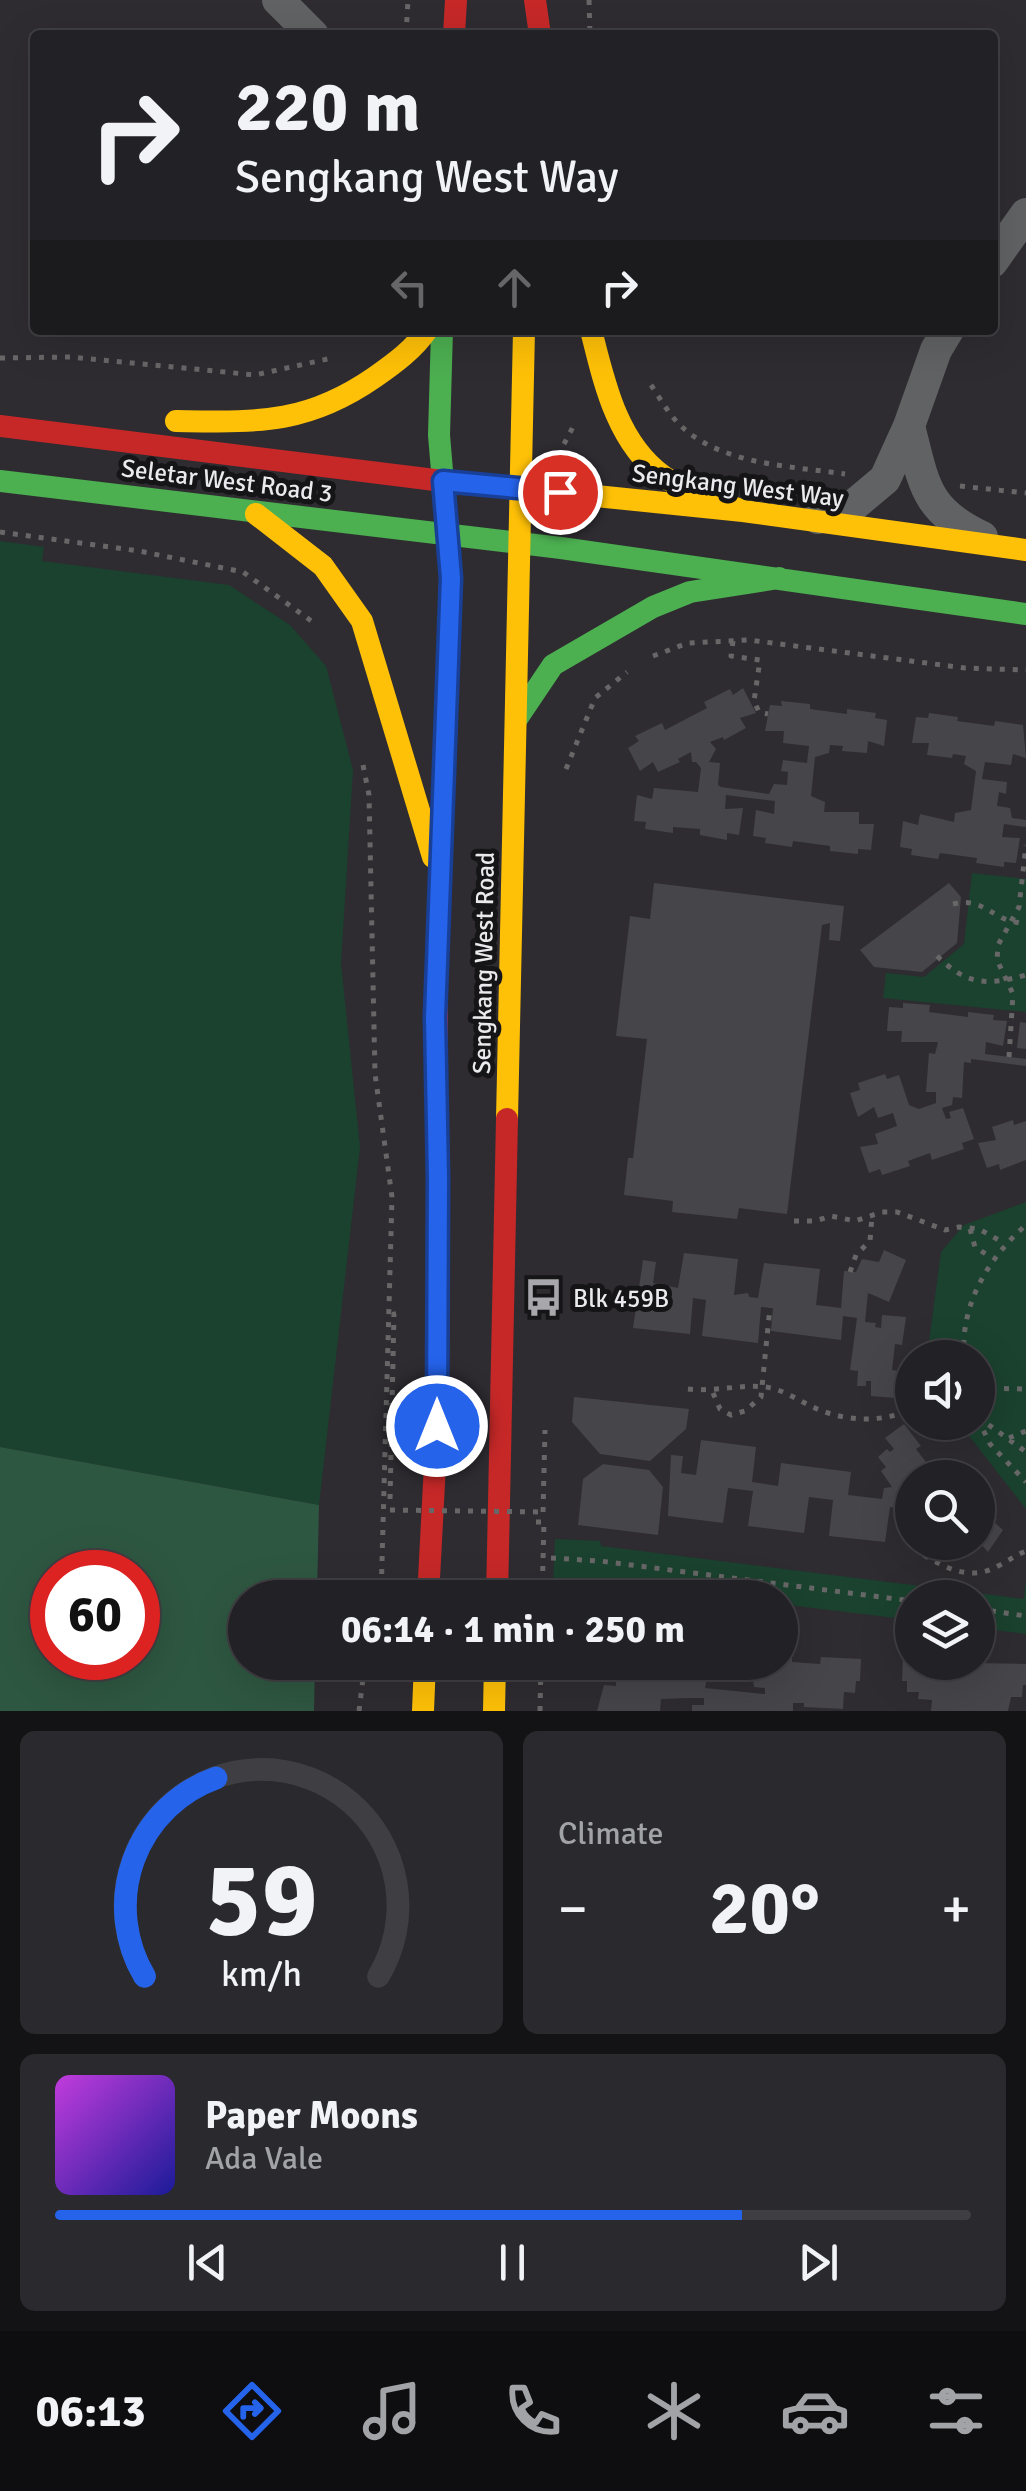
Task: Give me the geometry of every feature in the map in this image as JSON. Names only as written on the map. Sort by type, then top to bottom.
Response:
[{"type":"main road","points":[[454,30],[456,0]]},
{"type":"main road","points":[[531,30],[534,0]]},
{"type":"main road","points":[[534,0],[539,30]]},
{"type":"main road","name":"Seletar West Road 3","points":[[0,424],[49,418],[260,423],[322,410],[375,378],[419,344],[424,335]]},
{"type":"main road","name":"Sengkang West Road","points":[[429,1580],[437,1426],[438,874],[451,578],[439,435],[442,335]]},
{"type":"main road","name":"Sengkang West Road","points":[[497,1580],[524,335]]},
{"type":"main road","points":[[592,335],[608,396],[631,441],[662,475],[743,511]]},
{"type":"main road","name":"Seletar West Road 3","points":[[0,424],[443,481]]},
{"type":"main road","name":"Seletar West Road 3","points":[[0,481],[448,534]]},
{"type":"main road","name":"Sengkang West Way","points":[[443,481],[743,511],[1015,548]]},
{"type":"main road","points":[[254,513],[322,566],[362,621],[438,874]]},
{"type":"main road","points":[[448,534],[1026,614]]},
{"type":"main road","points":[[516,720],[553,666],[653,607],[690,592],[779,578]]},
{"type":"main road","points":[[423,1711],[424,1680]]},
{"type":"main road","points":[[494,1711],[495,1680]]},
{"type":"street","points":[[278,0],[308,30]]},
{"type":"street","points":[[998,254],[1026,214]]},
{"type":"street","points":[[810,520],[854,505],[885,479],[945,335]]},
{"type":"street","points":[[909,426],[924,481],[938,509],[947,517],[1015,548]]},
{"type":"path","points":[[406,30],[408,0]]},
{"type":"path","points":[[589,0],[590,30]]},
{"type":"path","points":[[0,358],[70,357],[255,375],[340,356]]},
{"type":"path","points":[[650,383],[680,425],[718,449],[763,462],[885,479]]},
{"type":"path","points":[[924,481],[1026,494]]},
{"type":"path","points":[[0,532],[138,551],[244,572],[330,634]]},
{"type":"path","points":[[566,769],[596,698],[638,662],[688,643],[749,640],[965,668],[1026,670]]},
{"type":"path","points":[[733,641],[731,656],[760,660],[752,702],[759,712],[768,714]]},
{"type":"path","points":[[362,764],[369,796],[374,1074],[392,1197],[381,1580]]},
{"type":"path","points":[[1009,1057],[1014,994],[997,960],[998,945],[1019,907],[1026,845]]},
{"type":"path","points":[[952,904],[980,904],[1002,918],[1026,925]]},
{"type":"path","points":[[937,956],[965,979],[1006,980],[1026,975]]},
{"type":"path","points":[[794,1221],[831,1216],[855,1221],[896,1212],[935,1228],[988,1232],[1004,1244]]},
{"type":"path","points":[[850,1272],[856,1254],[870,1241],[872,1216]]},
{"type":"path","points":[[963,1340],[972,1298],[992,1258],[1026,1224]]},
{"type":"path","points":[[970,1229],[976,1247],[992,1258]]},
{"type":"path","points":[[713,1392],[720,1409],[732,1415],[745,1412],[762,1397],[770,1308]]},
{"type":"path","points":[[688,1389],[713,1392],[764,1386],[819,1410],[854,1420],[895,1415]]},
{"type":"path","points":[[995,1388],[1026,1389]]},
{"type":"path","points":[[995,1429],[1026,1452]]},
{"type":"path","points":[[390,1510],[543,1512],[544,1430]]},
{"type":"path","points":[[1009,1438],[1026,1431]]},
{"type":"path","points":[[988,1440],[1026,1482]]},
{"type":"path","points":[[933,1560],[948,1570],[976,1574],[996,1568],[1026,1550]]},
{"type":"path","points":[[552,1558],[895,1599]]},
{"type":"path","points":[[995,1611],[1026,1616]]},
{"type":"path","points":[[359,1711],[362,1680]]},
{"type":"path","points":[[540,1711],[541,1680]]},
{"type":"green space","points":[[0,541],[44,547],[42,561],[229,585],[290,625],[326,666],[353,770],[341,963],[360,1147],[319,1505],[0,1447]]},
{"type":"green space","points":[[972,873],[1026,879],[1026,1012],[883,998],[886,973],[924,977],[964,944]]},
{"type":"green space","points":[[1026,1202],[1026,1509],[995,1469],[995,1460],[988,1460],[972,1440],[995,1440],[995,1340],[929,1340],[941,1252],[964,1225]]},
{"type":"green space","points":[[0,1447],[319,1505],[317,1580],[228,1580],[228,1680],[315,1680],[314,1711],[0,1711]]},
{"type":"green space","points":[[555,1539],[600,1541],[601,1546],[895,1583],[895,1618],[798,1606],[798,1580],[553,1580]]},
{"type":"green space","points":[[1026,1580],[1026,1634],[995,1630],[995,1595],[1024,1599]]},
{"type":"building","points":[[743,688],[756,713],[740,718],[746,728],[724,740],[723,737],[710,742],[716,749],[709,762],[720,763],[721,787],[769,794],[774,784],[787,785],[788,772],[781,771],[783,760],[807,763],[809,746],[783,743],[784,731],[765,731],[770,705],[782,706],[781,701],[810,704],[810,709],[876,713],[875,718],[887,720],[884,746],[868,741],[867,753],[842,751],[843,746],[830,745],[829,753],[815,757],[811,796],[825,802],[824,812],[859,812],[859,824],[874,824],[871,850],[858,849],[858,854],[793,841],[792,847],[765,843],[766,838],[753,836],[756,810],[774,814],[775,801],[726,795],[725,809],[743,808],[739,835],[727,833],[727,840],[700,835],[700,829],[673,827],[673,833],[645,829],[646,822],[634,821],[637,795],[652,799],[654,788],[698,792],[701,768],[692,762],[691,752],[658,772],[653,762],[640,771],[628,748],[639,741],[635,736],[662,723],[665,730],[707,708],[704,702],[730,689],[733,695]]},
{"type":"building","points":[[929,713],[994,726],[995,721],[1023,725],[1026,758],[1013,754],[1011,765],[985,762],[982,779],[1007,782],[1006,794],[999,792],[997,806],[1010,808],[1012,818],[1026,820],[1026,827],[1004,824],[1002,837],[1020,838],[1016,863],[1004,862],[1004,867],[976,863],[977,858],[940,853],[938,859],[911,855],[912,849],[900,847],[903,821],[918,825],[920,814],[954,822],[955,813],[971,810],[976,771],[964,764],[966,756],[927,755],[929,743],[912,743],[916,717],[928,718]]},
{"type":"building","points":[[654,883],[844,906],[840,941],[829,940],[830,923],[822,925],[787,1214],[739,1208],[737,1219],[672,1212],[673,1201],[624,1195],[628,1158],[633,1158],[647,1039],[616,1036],[630,916],[650,919]]},
{"type":"building","points":[[949,883],[961,897],[957,943],[922,972],[874,967],[860,950]]},
{"type":"building","points":[[903,1003],[930,1005],[929,1012],[968,1017],[968,1012],[994,1015],[993,1020],[1007,1021],[1003,1046],[986,1042],[985,1054],[1026,1059],[1026,1066],[971,1059],[971,1063],[964,1062],[962,1098],[953,1097],[952,1105],[942,1108],[946,1119],[951,1118],[949,1112],[963,1108],[974,1139],[962,1143],[964,1149],[932,1160],[930,1153],[908,1161],[910,1166],[882,1175],[880,1169],[869,1173],[860,1147],[878,1144],[875,1134],[897,1126],[893,1113],[878,1118],[874,1107],[858,1117],[850,1093],[860,1090],[858,1083],[885,1074],[887,1079],[899,1075],[909,1105],[919,1109],[936,1103],[936,1092],[926,1092],[929,1053],[935,1054],[938,1042],[901,1042],[902,1031],[887,1031],[889,1007],[903,1008]]},
{"type":"building","points":[[1020,1022],[1026,1023],[1026,1049],[1017,1048]]},
{"type":"building","points":[[1013,1120],[1014,1125],[1026,1121],[1026,1160],[1000,1170],[999,1164],[987,1168],[978,1143],[996,1140],[992,1127]]},
{"type":"building","points":[[884,1250],[906,1260],[889,1302],[868,1293],[865,1322],[881,1328],[882,1315],[906,1317],[903,1340],[895,1340],[895,1398],[871,1396],[871,1381],[866,1381],[866,1386],[857,1386],[858,1371],[850,1370],[857,1318],[843,1316],[841,1340],[771,1331],[773,1308],[761,1307],[758,1343],[702,1336],[706,1300],[693,1298],[690,1334],[633,1328],[643,1260],[656,1262],[653,1283],[678,1288],[684,1253],[738,1259],[734,1295],[748,1293],[749,1297],[758,1298],[764,1263],[820,1269],[816,1305],[841,1308],[844,1271],[856,1272],[862,1259],[879,1262]]},
{"type":"building","points":[[574,1397],[689,1409],[686,1429],[650,1461],[600,1454],[572,1422]]},
{"type":"building","points":[[895,1431],[895,1440],[916,1440],[921,1446],[916,1449],[924,1460],[895,1460],[895,1508],[890,1507],[885,1542],[829,1536],[833,1500],[809,1497],[804,1533],[748,1526],[753,1491],[728,1488],[723,1523],[668,1516],[671,1455],[683,1456],[681,1473],[696,1475],[701,1440],[756,1447],[752,1482],[778,1486],[781,1463],[851,1472],[848,1495],[882,1499],[884,1488],[892,1487],[881,1471],[886,1467],[878,1457],[887,1449],[894,1449],[885,1438]]},
{"type":"building","points":[[603,1464],[649,1470],[663,1487],[658,1535],[578,1525],[583,1479]]},
{"type":"building","points":[[995,1523],[1003,1530],[995,1542]]},
{"type":"building","points":[[821,1657],[861,1659],[860,1681],[856,1681],[855,1693],[844,1692],[843,1709],[793,1703],[793,1711],[692,1711],[692,1705],[704,1705],[704,1698],[688,1698],[661,1699],[660,1711],[597,1711],[604,1685],[616,1686],[616,1680],[707,1680],[705,1688],[765,1694],[765,1688],[754,1687],[753,1680],[798,1680],[798,1662],[820,1664]]},
{"type":"building","points":[[995,1663],[1026,1664],[1022,1697],[1011,1697],[1008,1711],[931,1711],[932,1700],[918,1699],[919,1692],[907,1692],[907,1681],[902,1681],[995,1680]]},
{"type":"traffic: fast","points":[[437,947],[451,578],[439,435],[442,335]]},
{"type":"traffic: fast","points":[[0,481],[561,548],[1026,614]]},
{"type":"traffic: fast","points":[[516,720],[553,665],[653,607],[690,592],[779,578]]},
{"type":"traffic: slow","points":[[176,421],[256,420],[326,404],[390,366],[423,335]]},
{"type":"traffic: slow","points":[[507,1119],[524,335]]},
{"type":"traffic: slow","points":[[592,335],[615,410],[634,447],[663,476],[743,511]]},
{"type":"traffic: slow","points":[[586,495],[743,511],[1026,550]]},
{"type":"traffic: slow","points":[[256,514],[323,566],[362,621],[433,857]]},
{"type":"traffic: slow","points":[[423,1711],[424,1680]]},
{"type":"traffic: slow","points":[[494,1711],[495,1680]]},
{"type":"traffic: jam","points":[[454,30],[456,0]]},
{"type":"traffic: jam","points":[[535,0],[539,30]]},
{"type":"traffic: jam","points":[[0,426],[586,495]]},
{"type":"traffic: jam","points":[[429,1580],[437,1426],[437,947]]},
{"type":"traffic: jam","points":[[497,1580],[507,1119]]},
{"type":"place","name":"Blk 459B","points":[[543,1298]]},
{"type":"route","points":[[437,1426],[435,1017],[451,578],[443,481],[560,492]]}]
